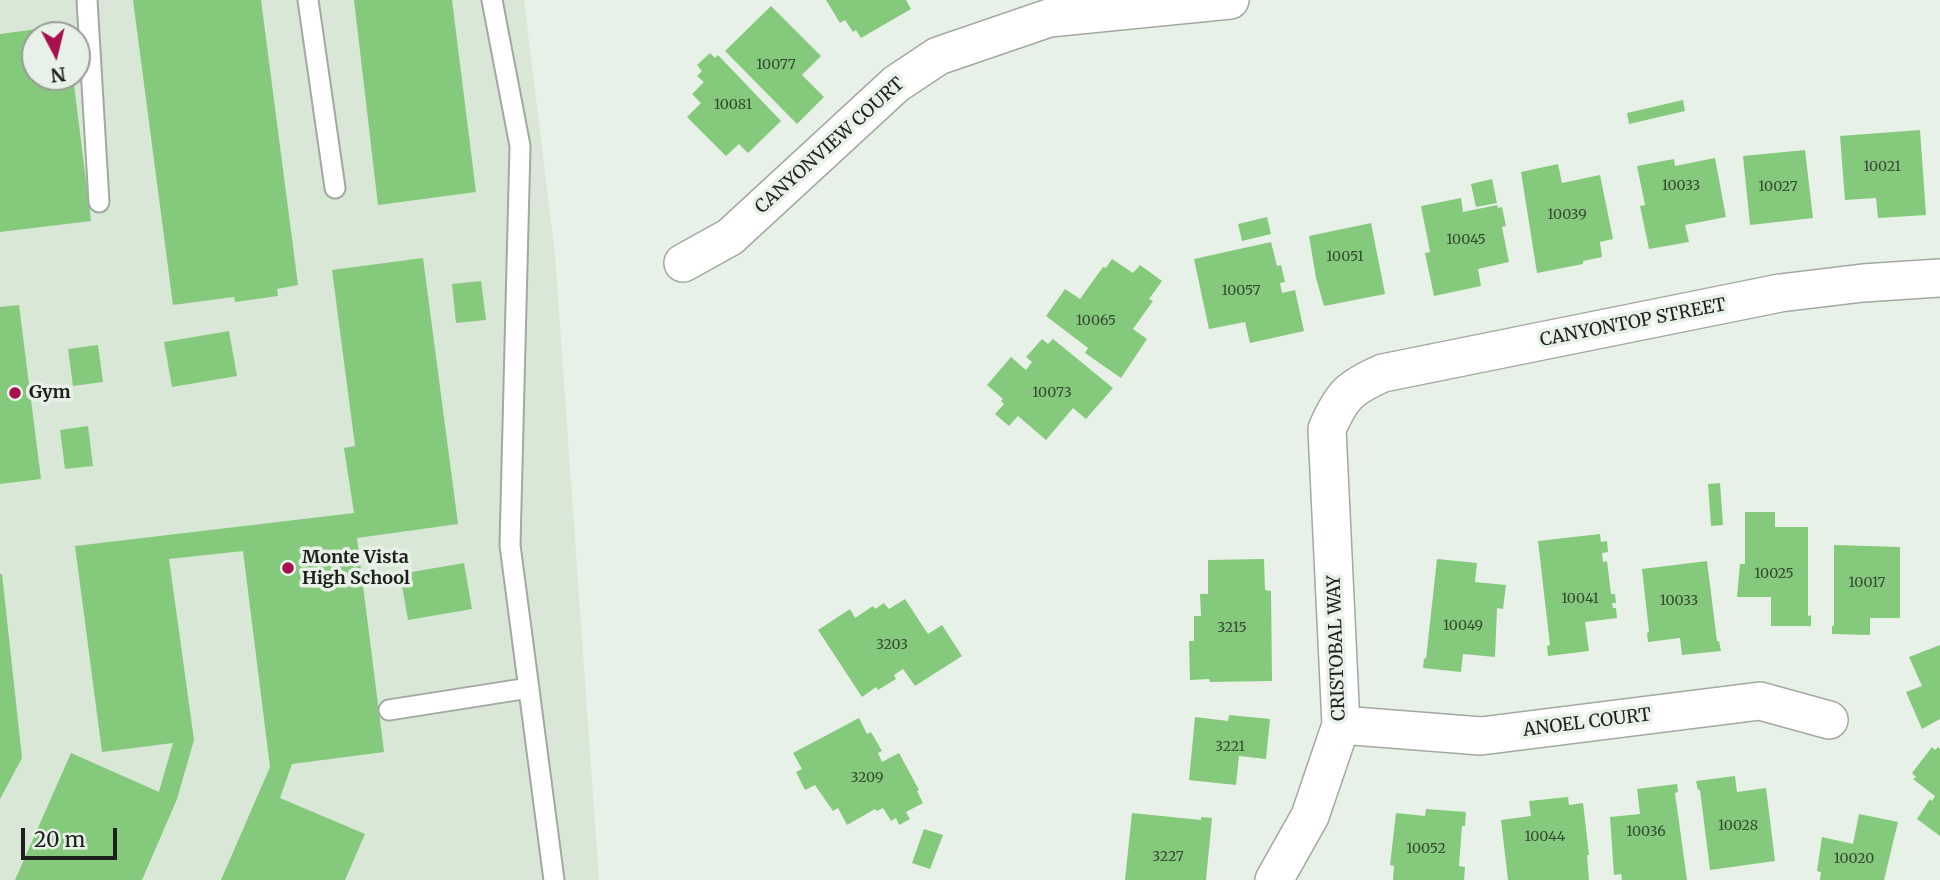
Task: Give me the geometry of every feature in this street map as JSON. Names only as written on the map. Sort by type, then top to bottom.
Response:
[{"type":"street","name":"CANYONVIEW COURT","points":[[683,263],[730,237],[896,84],[938,57],[1049,18],[1230,0]]},
{"type":"street","name":"CANYONTOP STREET","points":[[1338,403],[1357,384],[1383,373],[1780,293],[1863,283],[1940,278]]},
{"type":"street","name":"CRISTOBAL WAY","points":[[1274,880],[1310,816],[1341,725],[1327,429],[1338,403]]},
{"type":"street","name":"ANOEL COURT","points":[[1341,725],[1481,736],[1760,701],[1829,720]]},
{"type":"lane","points":[[87,0],[99,202]]},
{"type":"lane","points":[[308,0],[335,188]]},
{"type":"lane","points":[[492,0],[520,146],[510,545],[554,880]]},
{"type":"lane","points":[[389,710],[529,688]]},
{"type":"shaded area","name":"Monte Vista High School","points":[[0,0],[524,0],[555,255],[599,880],[0,880]]},
{"type":"building","points":[[133,0],[261,0],[298,285],[277,289],[278,296],[235,302],[234,297],[173,305]]},
{"type":"building","points":[[354,0],[452,0],[476,192],[378,205]]},
{"type":"building","points":[[826,0],[906,0],[911,9],[861,38],[845,20],[840,23]]},
{"type":"building","points":[[771,6],[821,56],[802,75],[824,97],[797,124],[725,51]]},
{"type":"building","points":[[21,31],[21,91],[75,91],[91,221],[0,232],[0,34]]},
{"type":"building","points":[[710,53],[715,58],[718,55],[781,121],[748,153],[739,144],[726,156],[687,117],[701,103],[692,94],[704,82],[697,76],[702,71],[697,65]]},
{"type":"building","points":[[1683,100],[1685,111],[1629,124],[1627,113]]},
{"type":"building","points":[[1920,130],[1926,215],[1878,218],[1876,198],[1845,200],[1840,136]]},
{"type":"building","points":[[1805,150],[1813,218],[1750,225],[1743,156]]},
{"type":"building","points":[[1715,158],[1726,217],[1685,225],[1689,242],[1649,249],[1640,206],[1645,205],[1637,166],[1674,159],[1675,166]]},
{"type":"building","points":[[1558,164],[1562,183],[1600,175],[1613,239],[1600,242],[1602,257],[1583,261],[1583,264],[1537,273],[1521,172]]},
{"type":"building","points":[[1492,179],[1497,203],[1476,207],[1471,184]]},
{"type":"building","points":[[1461,198],[1463,212],[1497,205],[1498,208],[1502,207],[1506,226],[1502,227],[1509,262],[1478,269],[1481,286],[1434,296],[1425,253],[1430,252],[1421,206]]},
{"type":"building","points":[[1267,217],[1271,234],[1242,241],[1238,224]]},
{"type":"building","points":[[1371,223],[1385,294],[1324,306],[1309,236]]},
{"type":"building","points":[[1271,242],[1277,266],[1281,265],[1285,282],[1280,283],[1282,293],[1295,290],[1304,331],[1250,343],[1245,322],[1209,329],[1194,259]]},
{"type":"building","points":[[423,258],[458,524],[357,538],[384,752],[292,764],[280,798],[365,834],[345,880],[221,880],[270,767],[243,551],[169,559],[194,740],[177,799],[142,880],[15,880],[71,753],[159,792],[173,743],[102,752],[75,546],[354,513],[344,448],[355,446],[332,270]]},
{"type":"building","points":[[1112,259],[1133,273],[1140,265],[1162,281],[1149,299],[1153,301],[1133,329],[1147,339],[1121,378],[1085,353],[1088,348],[1046,316],[1065,289],[1080,299]]},
{"type":"building","points":[[481,281],[486,320],[456,323],[452,284]]},
{"type":"building","name":"Gym","points":[[19,305],[41,479],[0,484],[0,307]]},
{"type":"building","points":[[229,331],[237,376],[172,387],[164,342]]},
{"type":"building","points":[[1042,339],[1048,344],[1053,339],[1113,388],[1086,419],[1073,408],[1046,440],[1018,416],[1009,426],[995,414],[1004,404],[1001,401],[1003,399],[987,385],[1011,357],[1026,370],[1032,362],[1026,357]]},
{"type":"building","points":[[98,345],[103,382],[73,386],[68,349]]},
{"type":"building","points":[[88,426],[93,466],[65,469],[60,430]]},
{"type":"building","points":[[1720,483],[1723,525],[1711,526],[1708,484]]},
{"type":"building","points":[[1745,512],[1775,512],[1775,527],[1808,527],[1808,616],[1811,615],[1811,626],[1771,626],[1771,597],[1737,597],[1740,564],[1745,564]]},
{"type":"building","points":[[1600,534],[1601,542],[1607,541],[1608,552],[1602,553],[1603,562],[1607,561],[1611,594],[1615,594],[1616,603],[1612,603],[1613,608],[1616,608],[1617,618],[1585,622],[1589,651],[1548,656],[1547,646],[1550,645],[1538,541]]},
{"type":"building","points":[[1834,545],[1900,547],[1900,618],[1870,618],[1870,635],[1832,634]]},
{"type":"building","points":[[1264,559],[1265,590],[1271,591],[1272,681],[1190,680],[1189,641],[1194,641],[1194,616],[1201,616],[1200,594],[1208,594],[1208,560]]},
{"type":"building","points":[[1437,559],[1477,563],[1475,582],[1506,585],[1503,609],[1497,608],[1495,657],[1463,654],[1461,672],[1423,668]]},
{"type":"building","points":[[1707,561],[1717,641],[1721,651],[1682,655],[1680,638],[1648,642],[1642,569]]},
{"type":"building","points":[[464,563],[472,609],[408,620],[400,574]]},
{"type":"building","points":[[0,574],[22,758],[0,799]]},
{"type":"building","points":[[905,599],[928,634],[942,625],[962,656],[915,686],[903,669],[894,675],[896,679],[878,690],[876,687],[862,697],[818,630],[850,609],[855,618],[873,606],[875,609],[884,603],[889,609]]},
{"type":"building","points":[[1940,645],[1940,719],[1922,729],[1906,692],[1922,686],[1909,657]]},
{"type":"building","points":[[1229,715],[1270,719],[1266,759],[1239,756],[1236,785],[1189,780],[1195,717],[1228,721]]},
{"type":"building","points":[[859,718],[867,734],[871,732],[882,751],[878,753],[882,762],[899,753],[919,790],[917,791],[923,803],[906,812],[910,819],[899,825],[896,818],[891,821],[883,808],[877,811],[875,809],[847,825],[838,808],[833,811],[815,785],[805,790],[796,772],[802,769],[793,753]]},
{"type":"building","points":[[1932,747],[1935,750],[1938,747],[1940,749],[1940,836],[1917,819],[1935,796],[1913,779],[1916,777],[1912,773]]},
{"type":"building","points":[[1735,776],[1737,792],[1766,788],[1775,861],[1710,870],[1700,790],[1696,781]]},
{"type":"building","points":[[1677,784],[1678,792],[1675,793],[1687,880],[1622,880],[1621,874],[1614,875],[1610,817],[1640,814],[1637,789]]},
{"type":"building","points":[[1568,797],[1569,805],[1583,803],[1589,880],[1508,880],[1501,820],[1531,816],[1529,801]]},
{"type":"building","points":[[1426,809],[1466,812],[1465,826],[1462,826],[1459,866],[1465,867],[1464,880],[1393,880],[1394,866],[1390,865],[1396,813],[1425,816]]},
{"type":"building","points":[[1132,813],[1201,820],[1201,817],[1212,818],[1206,880],[1125,880]]},
{"type":"building","points":[[1859,814],[1898,822],[1884,880],[1820,880],[1821,872],[1817,871],[1822,837],[1853,844]]},
{"type":"building","points":[[924,829],[943,835],[930,869],[912,863]]},
{"type":"place","name":"Gym","points":[[15,393]]},
{"type":"place","name":"Monte Vista High School","points":[[288,568]]}]
